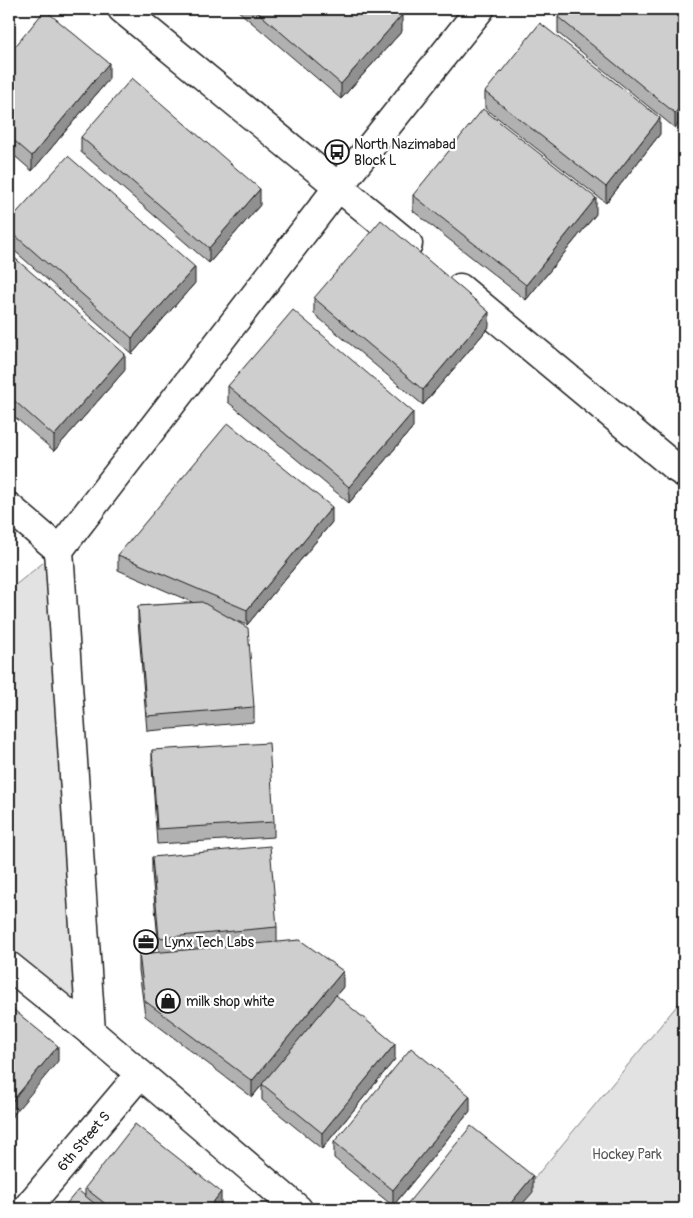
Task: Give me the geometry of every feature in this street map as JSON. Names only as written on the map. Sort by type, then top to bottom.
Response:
[{"type":"street","points":[[122,9],[339,186],[684,474]]},
{"type":"street","points":[[92,1032],[59,550],[339,186],[480,9]]},
{"type":"street","points":[[9,507],[59,550]]},
{"type":"street","points":[[9,966],[92,1032],[298,1209]]},
{"type":"street","name":"6th Street S","points":[[26,1209],[140,1074]]},
{"type":"green space","points":[[59,550],[91,1032],[9,966],[9,590]]},
{"type":"green space","name":"Hockey Park","points":[[684,997],[684,1209],[509,1209]]},
{"type":"building","points":[[254,9],[394,9],[402,15],[341,84]]},
{"type":"building","points":[[565,9],[684,9],[684,102],[675,113],[558,17]]},
{"type":"building","points":[[45,10],[109,63],[32,156],[9,136],[9,54]]},
{"type":"building","points":[[540,23],[660,118],[606,187],[485,92]]},
{"type":"building","points":[[132,78],[260,189],[209,248],[81,137]]},
{"type":"building","points":[[483,109],[596,198],[526,285],[413,195]]},
{"type":"building","points":[[68,156],[195,267],[132,338],[9,230],[9,221]]},
{"type":"building","points":[[381,220],[489,312],[423,390],[314,298]]},
{"type":"building","points":[[9,253],[125,354],[54,436],[9,396]]},
{"type":"building","points":[[293,310],[413,412],[349,487],[228,386]]},
{"type":"building","points":[[228,423],[332,507],[247,610],[118,555]]},
{"type":"building","points":[[202,602],[248,628],[254,707],[147,716],[138,606]]},
{"type":"building","points":[[269,743],[274,822],[157,829],[152,750]]},
{"type":"building","points":[[270,846],[277,927],[159,938],[152,857]]},
{"type":"building","points":[[300,940],[343,971],[252,1081],[145,1001],[139,954]]},
{"type":"building","points":[[336,995],[395,1044],[322,1133],[262,1084]]},
{"type":"building","points":[[9,1006],[58,1046],[9,1105]]},
{"type":"building","points":[[411,1048],[470,1096],[393,1190],[334,1142]]},
{"type":"building","points":[[135,1124],[221,1192],[208,1209],[112,1209],[85,1188]]},
{"type":"building","points":[[471,1126],[533,1176],[506,1209],[403,1209]]},
{"type":"building","points":[[78,1190],[101,1209],[62,1209]]},
{"type":"building","points":[[238,1205],[243,1209],[235,1209]]},
{"type":"place","name":"North Nazimabad Block L","points":[[337,152]]},
{"type":"place","name":"Lynx Tech Labs","points":[[146,942]]},
{"type":"place","name":"milk shop white","points":[[168,1001]]}]
